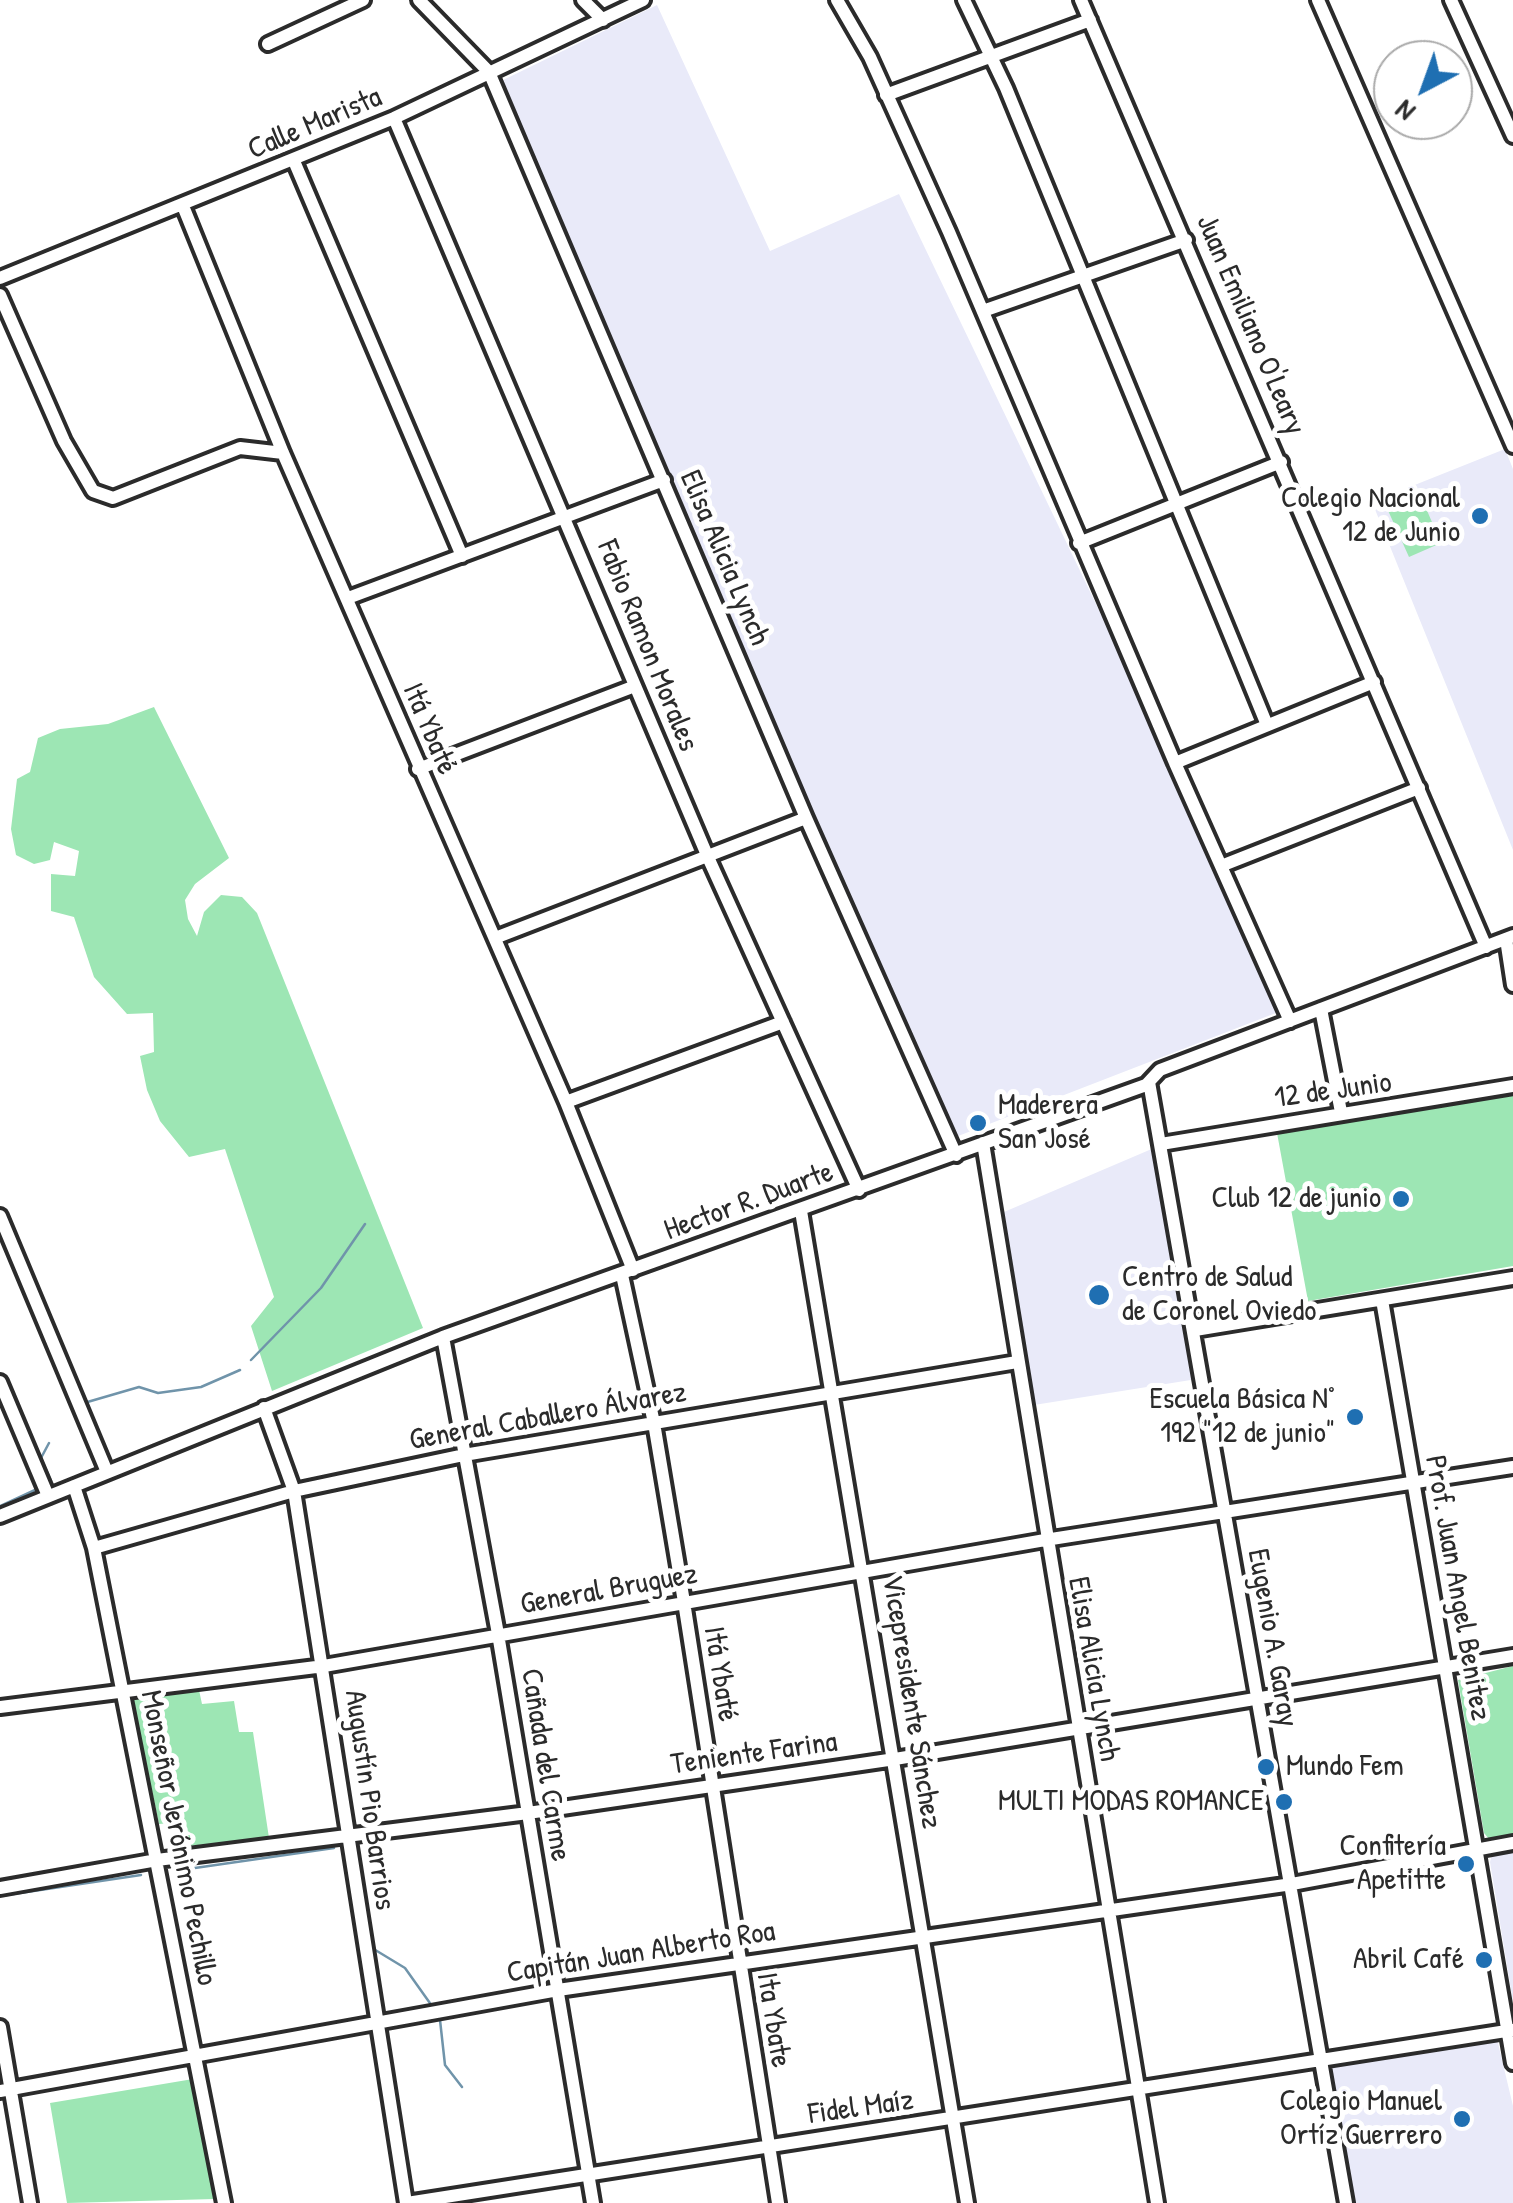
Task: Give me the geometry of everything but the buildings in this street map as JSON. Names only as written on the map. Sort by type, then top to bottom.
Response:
[{"type":"street","points":[[268,44],[363,0]]},
{"type":"street","name":"Elisa Alicia Lynch","points":[[419,0],[489,72],[806,818],[956,1155]]},
{"type":"street","points":[[583,0],[603,20]]},
{"type":"street","name":"Calle Marista","points":[[0,278],[394,118],[643,0]]},
{"type":"street","points":[[838,0],[886,95],[984,311],[1079,543],[1290,1020]]},
{"type":"street","points":[[964,0],[1180,506],[1267,724]]},
{"type":"street","name":"Juan Emiliano O'Leary","points":[[1081,0],[1486,946]]},
{"type":"street","points":[[1318,0],[1513,446]]},
{"type":"street","points":[[1452,0],[1513,136]]},
{"type":"street","points":[[886,95],[1090,20]]},
{"type":"street","name":"Fabio Ramon Morales","points":[[394,118],[707,855],[860,1190]]},
{"type":"street","points":[[294,160],[462,556]]},
{"type":"street","name":"Itá Ybaté","points":[[183,206],[283,454],[566,1102],[628,1272],[712,1786]]},
{"type":"street","points":[[984,311],[1186,240]]},
{"type":"street","points":[[0,295],[86,484],[113,498],[240,448],[283,454]]},
{"type":"street","points":[[1079,543],[1180,506],[1281,462]]},
{"type":"street","points":[[348,598],[664,480]]},
{"type":"street","points":[[1175,763],[1374,682]]},
{"type":"street","points":[[418,769],[635,686]]},
{"type":"street","points":[[1220,866],[1419,788]]},
{"type":"street","points":[[495,938],[806,818]]},
{"type":"street","points":[[1509,938],[1513,985]]},
{"type":"street","name":"Hector R. Duarte","points":[[0,1516],[443,1337],[956,1155],[1149,1082],[1160,1070],[1509,938]]},
{"type":"street","points":[[1322,1009],[1340,1112]]},
{"type":"street","points":[[566,1102],[783,1022]]},
{"type":"street","name":"Eugenio A. Garay","points":[[1149,1082],[1196,1330],[1256,1697],[1346,2203]]},
{"type":"street","name":"12 de Junio","points":[[1161,1144],[1340,1112],[1376,1112],[1513,1086]]},
{"type":"street","name":"Elisa Alicia Lynch","points":[[983,1143],[1157,2203]]},
{"type":"street","name":"Vicepresidente Sánchez","points":[[801,1211],[967,2203]]},
{"type":"street","points":[[0,1216],[106,1472]]},
{"type":"street","points":[[1196,1330],[1513,1278]]},
{"type":"street","name":"Prof. Juan Angel Benitez","points":[[1382,1300],[1511,2031],[1513,2063]]},
{"type":"street","name":"Cañada del Carme","points":[[443,1337],[498,1634],[593,2203]]},
{"type":"street","name":"General Caballero Álvarez","points":[[94,1548],[294,1491],[464,1455],[1017,1362]]},
{"type":"street","points":[[0,1382],[48,1496]]},
{"type":"street","name":"Augustín Pio Barrios","points":[[264,1408],[294,1491],[407,2203]]},
{"type":"street","name":"General Bruguez","points":[[0,1707],[122,1688],[324,1666],[1046,1540],[1513,1467]]},
{"type":"street","name":"Monseñor Jerónimo Pechillo","points":[[74,1486],[94,1548],[224,2203]]},
{"type":"street","name":"Teniente Farina","points":[[0,1888],[157,1860],[712,1786],[1513,1656]]},
{"type":"street","name":"Ita Ybate","points":[[712,1786],[778,2203]]},
{"type":"street","name":"Capitán Juan Alberto Roa","points":[[4,2090],[558,1990],[1292,1884],[1513,1843]]},
{"type":"street","points":[[0,2027],[4,2090],[30,2203]]},
{"type":"street","name":"Fidel Maíz","points":[[407,2203],[1511,2031]]},
{"type":"shaded area","points":[[657,5],[770,251],[899,194],[1194,808],[1281,1011],[953,1138],[491,86]]},
{"type":"shaded area","points":[[1505,449],[1513,469],[1513,850],[1372,502]]},
{"type":"shaded area","name":"Centro de Salud de Coronel Oviedo","points":[[1154,1148],[1197,1379],[1034,1405],[1004,1212]]},
{"type":"shaded area","points":[[1513,1851],[1513,2002],[1490,1862],[1492,1855]]},
{"type":"shaded area","points":[[1497,2039],[1513,2106],[1513,2203],[1352,2203],[1330,2074],[1333,2067]]},
{"type":"green space","points":[[1419,492],[1441,543],[1409,557],[1386,506]]},
{"type":"green space","points":[[154,707],[229,858],[195,884],[185,900],[188,919],[197,936],[204,912],[221,895],[242,897],[257,913],[423,1328],[272,1391],[251,1326],[274,1297],[225,1149],[189,1157],[160,1121],[147,1090],[140,1056],[154,1052],[153,1013],[127,1014],[94,977],[74,917],[51,911],[51,874],[75,876],[79,851],[54,842],[50,860],[34,864],[16,855],[11,829],[17,779],[30,772],[38,738],[60,729],[108,724]]},
{"type":"green space","name":"Club 12 de junio","points":[[1513,1091],[1513,1266],[1308,1301],[1277,1133]]},
{"type":"green space","points":[[1513,1666],[1513,1836],[1489,1839],[1484,1833],[1458,1680]]},
{"type":"green space","points":[[199,1690],[202,1704],[234,1701],[239,1732],[253,1732],[269,1838],[188,1846],[183,1822],[159,1824],[132,1698]]},
{"type":"green space","points":[[193,2079],[214,2199],[67,2203],[50,2103]]},
{"type":"waterway","points":[[251,1360],[321,1288],[365,1224]]},
{"type":"waterway","points":[[84,1403],[139,1387],[158,1393],[201,1387],[240,1370]]},
{"type":"waterway","points":[[49,1443],[41,1458],[51,1481]]},
{"type":"waterway","points":[[0,1506],[35,1490]]},
{"type":"waterway","points":[[174,1871],[334,1848]]},
{"type":"waterway","points":[[360,1867],[369,1930]]},
{"type":"waterway","points":[[0,1896],[141,1875]]},
{"type":"waterway","points":[[372,1948],[405,1968],[432,2006]]},
{"type":"waterway","points":[[440,2020],[445,2065],[462,2087]]},
{"type":"place","name":"Colegio Nacional 12 de Junio","points":[[1480,516]]},
{"type":"place","name":"Maderera San José","points":[[978,1123]]},
{"type":"place","name":"Club 12 de junio","points":[[1401,1199]]},
{"type":"place","name":"Centro de Salud de Coronel Oviedo","points":[[1099,1295]]},
{"type":"place","name":"Escuela Básica N° 192 \"12 de junio\"","points":[[1355,1417]]},
{"type":"place","name":"Mundo Fem","points":[[1266,1767]]},
{"type":"place","name":"MULTI MODAS ROMANCE","points":[[1284,1802]]},
{"type":"place","name":"Confitería Apetitte","points":[[1466,1864]]},
{"type":"place","name":"Abril Café","points":[[1484,1960]]},
{"type":"place","name":"Colegio Manuel Ortíz Guerrero","points":[[1462,2119]]}]
